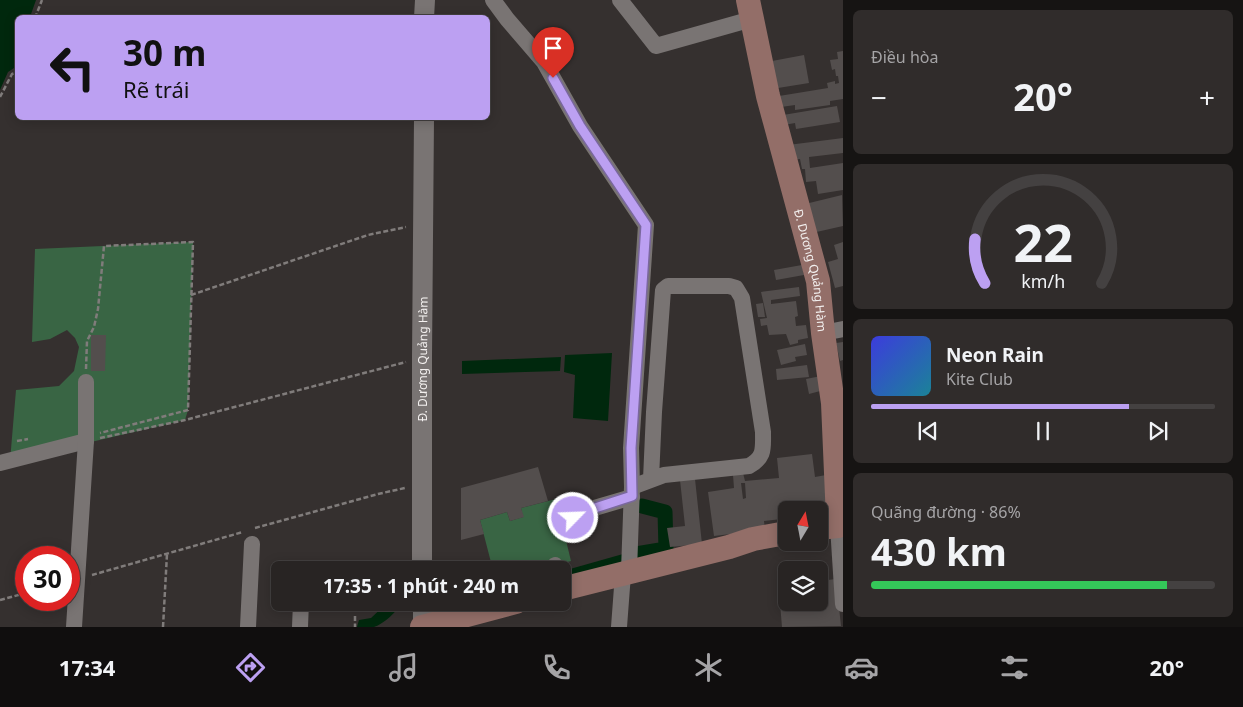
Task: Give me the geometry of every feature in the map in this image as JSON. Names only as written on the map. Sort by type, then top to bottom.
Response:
[{"type":"main road","name":"Đ. Dương Quảng Hàm","points":[[750,9],[768,96],[833,331],[838,403],[835,523]]},
{"type":"main road","points":[[571,587],[729,547],[753,539],[778,534]]},
{"type":"main road","points":[[422,627],[482,611]]},
{"type":"street","points":[[424,0],[424,15]]},
{"type":"street","points":[[493,0],[507,20],[544,62],[580,126],[646,225],[631,448],[632,492],[626,572],[618,627]]},
{"type":"street","points":[[620,0],[656,46],[750,9]]},
{"type":"street","name":"Đ. Dương Quảng Hàm","points":[[422,561],[424,120]]},
{"type":"street","points":[[573,518],[632,492],[652,479],[689,472],[749,466],[758,461],[762,452],[763,432],[743,306],[740,293],[736,288],[730,286],[668,286],[663,290],[655,393],[652,479]]},
{"type":"street","points":[[74,627],[86,439],[86,382]]},
{"type":"street","points":[[0,463],[86,439]]},
{"type":"street","points":[[835,523],[843,604]]},
{"type":"street","points":[[248,627],[252,544]]},
{"type":"street","points":[[300,627],[301,611]]},
{"type":"street","points":[[422,611],[422,627]]},
{"type":"path","points":[[36,15],[42,0]]},
{"type":"path","points":[[0,97],[12,74],[15,73]]},
{"type":"path","points":[[191,295],[368,235],[423,223]]},
{"type":"path","points":[[86,382],[87,341],[94,326],[98,309],[104,246],[193,242],[188,410],[86,439]]},
{"type":"path","points":[[86,439],[185,420],[422,358]]},
{"type":"path","points":[[163,627],[167,553]]},
{"type":"path","points":[[0,600],[15,596]]},
{"type":"path","points":[[354,616],[355,627]]},
{"type":"shaded area","points":[[0,0],[36,0],[31,15],[15,15],[15,67],[8,72],[0,90]]},
{"type":"shaded area","points":[[193,242],[188,410],[185,420],[10,461],[16,390],[59,386],[74,371],[79,347],[75,338],[67,330],[50,339],[32,342],[35,249]]},
{"type":"shaded area","points":[[612,353],[608,421],[573,418],[575,375],[564,372],[565,355]]},
{"type":"shaded area","points":[[561,357],[560,371],[462,374],[462,361]]},
{"type":"shaded area","points":[[556,499],[571,561],[491,561],[480,520],[507,512],[510,521],[523,517],[521,508]]},
{"type":"shaded area","points":[[623,554],[624,563],[571,577],[571,569]]},
{"type":"shaded area","points":[[378,611],[396,611],[374,627],[357,627],[359,620],[371,618]]},
{"type":"building","points":[[843,51],[843,99],[830,101],[830,105],[795,110],[795,105],[781,107],[779,96],[828,88],[827,83],[835,81],[835,84],[839,83],[835,69],[832,70],[830,60],[838,59],[837,52]]},
{"type":"building","points":[[804,55],[809,83],[778,88],[772,61]]},
{"type":"building","points":[[837,106],[840,122],[796,129],[795,123],[784,125],[783,115]]},
{"type":"building","points":[[843,138],[843,153],[809,157],[810,168],[843,163],[843,190],[818,194],[816,181],[806,182],[805,169],[802,169],[800,159],[790,160],[788,145]]},
{"type":"building","points":[[842,195],[843,226],[812,233],[801,205]]},
{"type":"building","points":[[843,242],[843,286],[835,288],[828,262],[838,259],[834,245]]},
{"type":"building","points":[[802,265],[804,275],[776,280],[774,270]]},
{"type":"building","points":[[799,287],[800,296],[771,300],[771,304],[796,301],[798,316],[795,317],[796,326],[806,325],[808,338],[798,340],[798,343],[790,345],[786,334],[769,335],[767,325],[761,326],[760,319],[767,318],[761,292]]},
{"type":"building","points":[[763,303],[765,317],[758,317],[756,304]]},
{"type":"building","points":[[91,335],[106,335],[105,371],[91,371]]},
{"type":"building","points":[[843,342],[843,360],[840,361],[836,343]]},
{"type":"building","points":[[805,344],[807,355],[795,357],[796,361],[781,365],[777,350]]},
{"type":"building","points":[[807,365],[809,377],[777,380],[776,369]]},
{"type":"building","points":[[821,376],[824,390],[809,394],[806,379]]},
{"type":"building","points":[[812,454],[815,477],[826,475],[827,501],[778,501],[778,519],[764,521],[765,530],[714,536],[708,492],[734,488],[733,475],[743,473],[745,481],[779,478],[777,458]],"holes":[[[741,483],[745,483],[746,498],[743,499]]]},
{"type":"building","points":[[538,467],[548,501],[521,508],[524,517],[510,521],[507,512],[480,520],[484,534],[461,540],[461,488]]},
{"type":"building","points":[[695,479],[702,544],[670,547],[667,528],[685,526],[680,480]]},
{"type":"building","points":[[836,579],[841,626],[782,627],[781,611],[828,611],[828,580]]},
{"type":"waterway","points":[[636,554],[666,549],[665,512],[642,506]]},
{"type":"route","points":[[553,78],[580,126],[646,225],[631,448],[632,496],[592,509],[573,518]]}]
